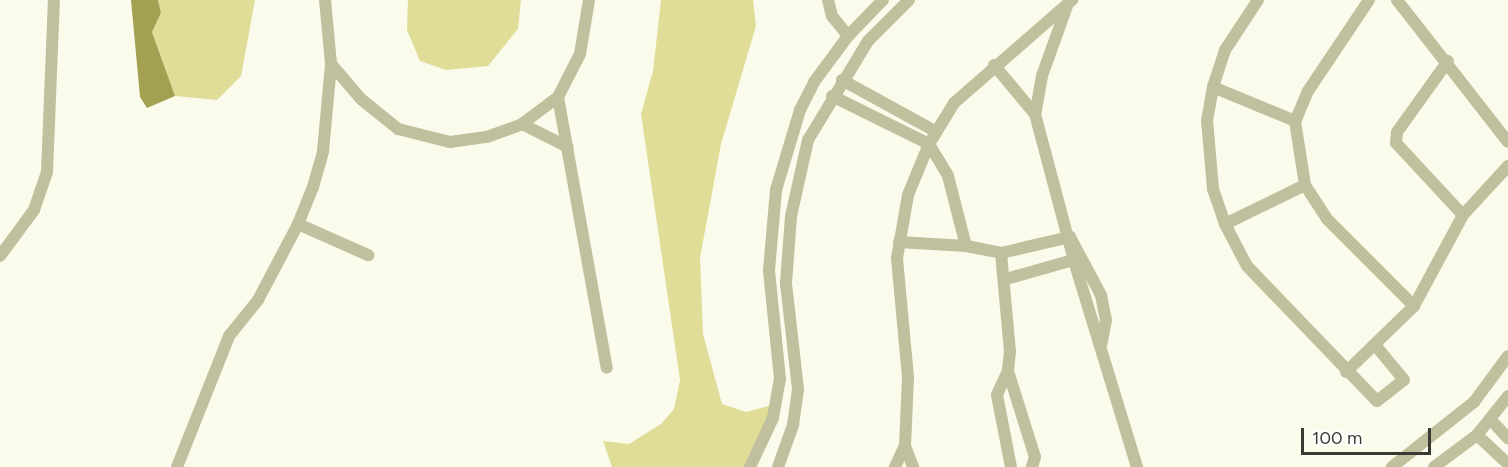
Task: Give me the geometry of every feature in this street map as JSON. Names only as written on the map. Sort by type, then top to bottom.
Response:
[{"type":"street","points":[[0,256],[34,210],[47,172],[54,0]]},
{"type":"street","points":[[177,467],[229,336],[258,300],[298,224],[323,151],[331,64],[325,0]]},
{"type":"street","points":[[331,64],[378,115],[423,138],[450,142],[487,137],[522,124],[558,98],[580,54],[589,0]]},
{"type":"street","points":[[828,0],[832,16],[848,36]]},
{"type":"street","points":[[750,467],[773,418],[780,379],[769,270],[776,190],[801,110],[814,82],[848,36],[883,0]]},
{"type":"street","points":[[779,466],[793,425],[798,389],[786,283],[791,216],[808,140],[832,96],[868,41],[909,0]]},
{"type":"street","points":[[1258,0],[1226,50],[1213,87],[1207,120],[1213,189],[1225,224],[1248,266],[1346,372],[1377,401],[1404,380],[1376,346]]},
{"type":"street","points":[[1369,0],[1308,91],[1294,122],[1305,185],[1327,219],[1414,306]]},
{"type":"street","points":[[1397,0],[1448,61],[1508,142]]},
{"type":"street","points":[[895,467],[904,446],[908,377],[899,242],[908,195],[935,131],[954,103],[994,66],[1070,3]]},
{"type":"street","points":[[1035,114],[1042,76],[1070,3]]},
{"type":"street","points":[[1448,61],[1397,132],[1396,143],[1463,215]]},
{"type":"street","points":[[994,66],[1035,114],[1135,466]]},
{"type":"street","points":[[842,80],[935,131]]},
{"type":"street","points":[[1213,87],[1294,122]]},
{"type":"street","points":[[832,96],[929,144],[948,176],[966,246]]},
{"type":"street","points":[[558,98],[607,368]]},
{"type":"street","points":[[522,124],[568,147]]},
{"type":"street","points":[[1346,372],[1376,346],[1414,306],[1463,215],[1508,167]]},
{"type":"street","points":[[1225,224],[1305,185]]},
{"type":"street","points":[[298,224],[368,255]]},
{"type":"street","points":[[899,242],[966,246],[1002,253],[1070,237]]},
{"type":"street","points":[[1002,253],[1006,279],[1008,371],[1035,457],[1032,467]]},
{"type":"street","points":[[1006,279],[1078,259]]},
{"type":"street","points":[[1392,467],[1474,402],[1508,357]]},
{"type":"street","points":[[1008,371],[998,395],[1011,467]]},
{"type":"street","points":[[1434,467],[1477,435],[1508,396]]},
{"type":"street","points":[[1491,420],[1508,438]]},
{"type":"street","points":[[1477,435],[1508,464]]},
{"type":"street","points":[[904,446],[913,467]]},
{"type":"shaded area","points":[[131,0],[158,0],[161,13],[152,32],[175,96],[147,108],[140,97]]},
{"type":"shaded area","points":[[158,0],[255,0],[241,76],[217,100],[175,96],[152,32],[161,13]]},
{"type":"shaded area","points":[[408,0],[521,0],[518,29],[488,66],[446,70],[420,61],[407,30]]},
{"type":"shaded area","points":[[661,0],[753,0],[756,26],[721,144],[700,258],[703,334],[722,404],[746,412],[777,404],[750,467],[612,467],[603,441],[629,444],[661,424],[674,409],[680,380],[641,114],[653,71]]}]
